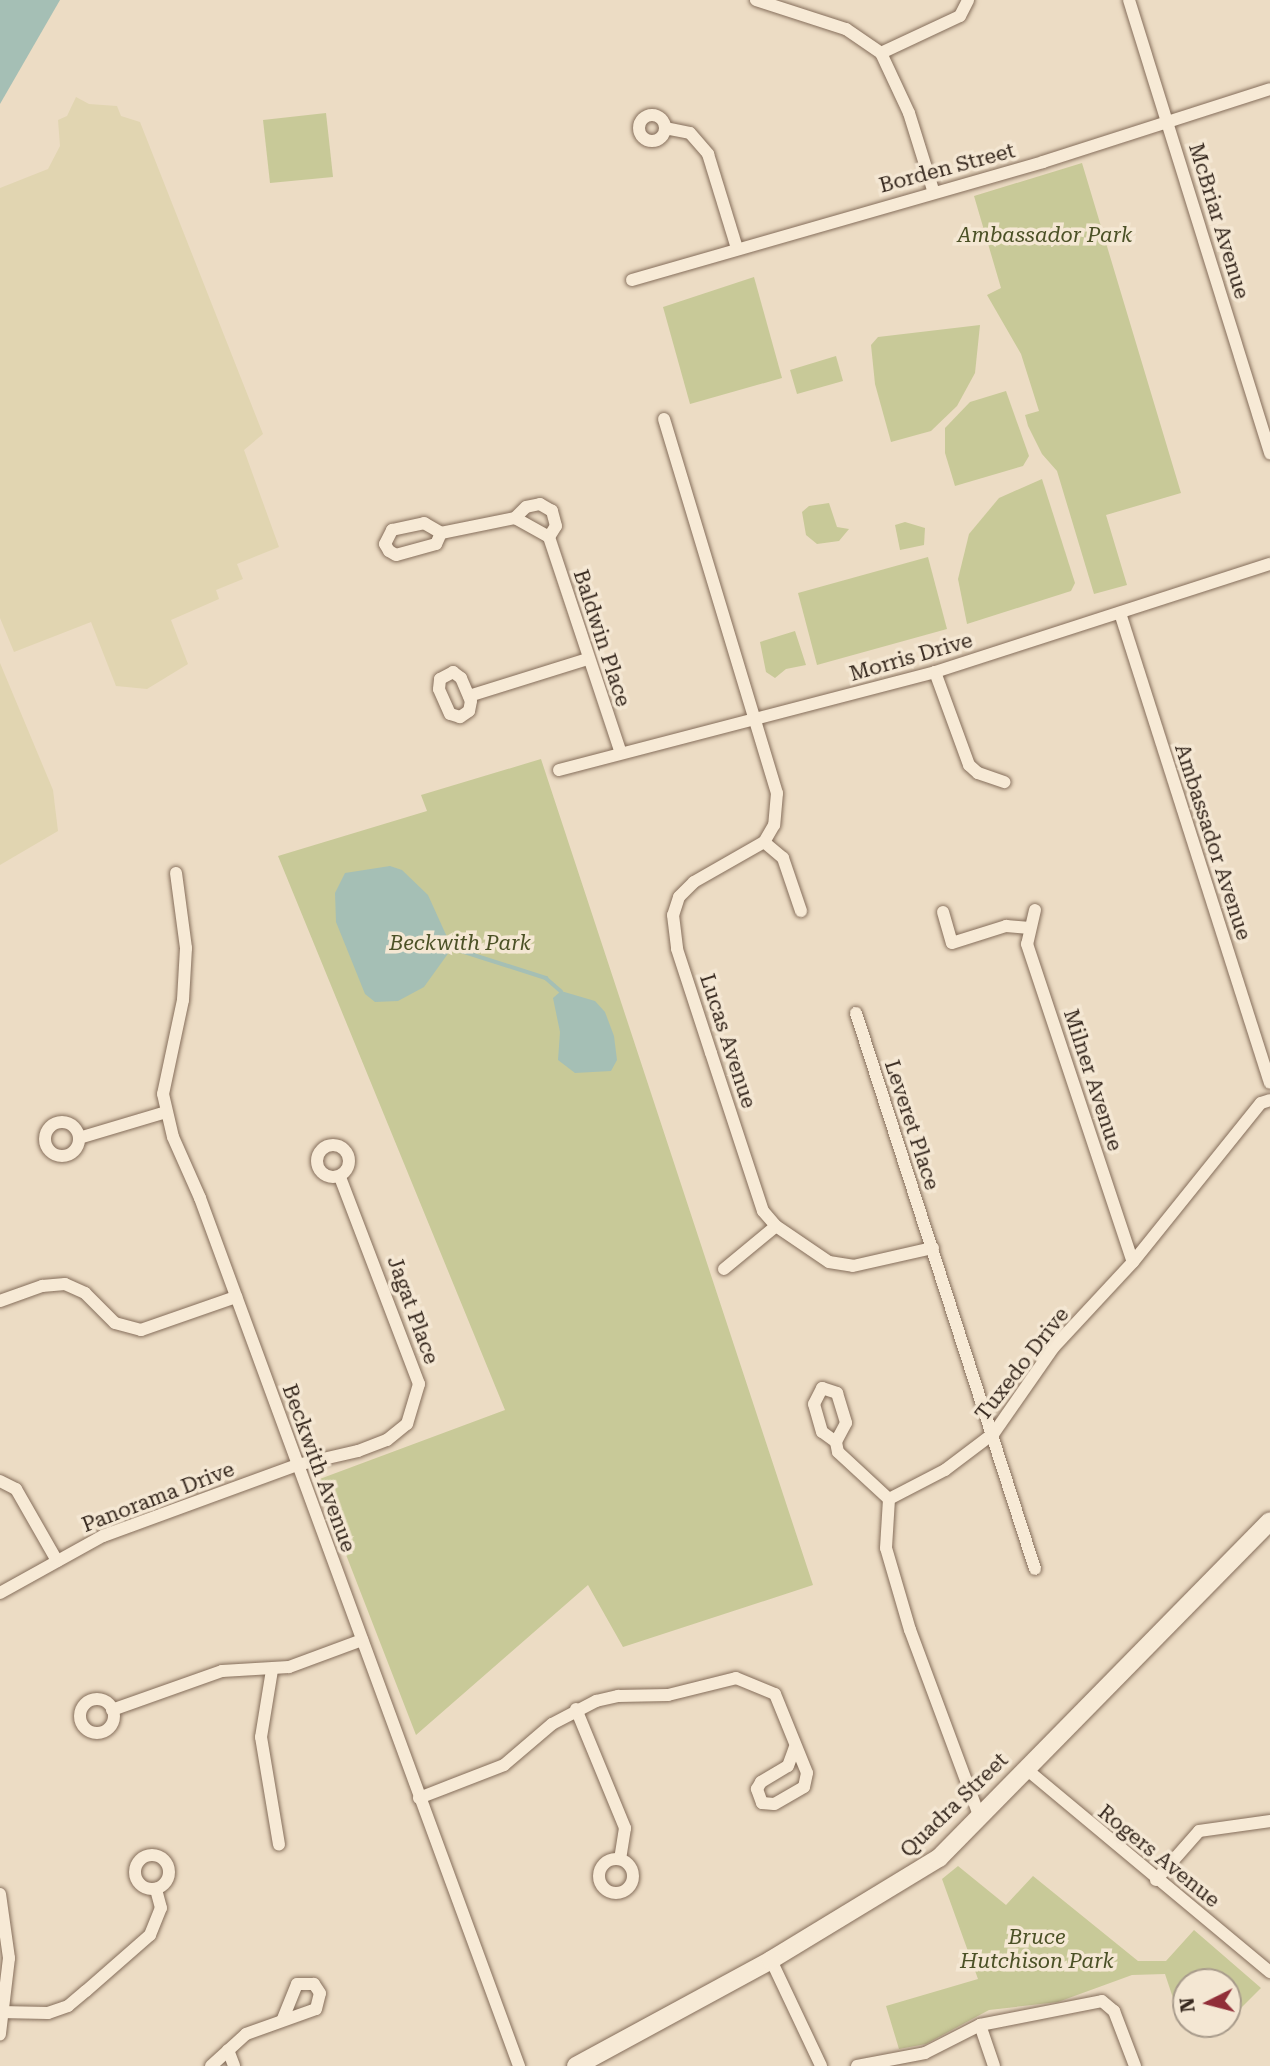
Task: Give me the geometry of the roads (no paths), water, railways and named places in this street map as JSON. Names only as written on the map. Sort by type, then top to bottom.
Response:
[{"type":"main road","name":"Quadra Street","points":[[576,2066],[772,1960],[919,1873],[981,1818],[1025,1768],[1270,1521]]},
{"type":"street","points":[[756,0],[846,29],[881,53],[909,113],[933,190]]},
{"type":"street","points":[[881,53],[960,16],[968,0]]},
{"type":"street","name":"McBriar Avenue","points":[[1129,0],[1270,454]]},
{"type":"street","name":"Borden Street","points":[[632,280],[933,190],[1043,162],[1270,89]]},
{"type":"street","points":[[665,128],[690,133],[708,154],[737,248]]},
{"type":"street","points":[[664,419],[777,793],[774,825],[764,842],[783,858],[801,911]]},
{"type":"street","name":"Baldwin Place","points":[[441,533],[514,518],[526,507],[540,504],[552,511],[556,526],[549,537],[620,751]]},
{"type":"street","points":[[514,518],[549,537]]},
{"type":"street","name":"Morris Drive","points":[[559,770],[620,751],[755,720],[934,672],[1270,564]]},
{"type":"street","name":"Ambassador Avenue","points":[[1120,613],[1270,1083]]},
{"type":"street","points":[[469,696],[588,659]]},
{"type":"street","points":[[934,672],[969,765],[1004,782]]},
{"type":"street","name":"Lucas Avenue","points":[[764,842],[694,882],[679,897],[673,915],[677,949],[763,1211],[776,1226],[829,1262],[853,1266],[933,1248]]},
{"type":"street","name":"Beckwith Avenue","points":[[176,873],[186,948],[183,1000],[165,1074],[166,1112],[519,2066]]},
{"type":"street","name":"Milner Avenue","points":[[1035,910],[1027,944],[1133,1262]]},
{"type":"street","points":[[943,912],[951,943],[1006,926],[1030,928]]},
{"type":"street","name":"Leveret Place","points":[[856,1013],[933,1248]]},
{"type":"street","name":"Tuxedo Drive","points":[[889,1499],[945,1470],[995,1433],[1053,1348],[1133,1262],[1261,1103],[1270,1100]]},
{"type":"street","points":[[79,1138],[166,1112]]},
{"type":"street","name":"Jagat Place","points":[[297,1465],[387,1440],[407,1424],[418,1399],[415,1369],[340,1177]]},
{"type":"street","points":[[724,1269],[776,1226]]},
{"type":"street","points":[[933,1248],[995,1433],[1035,1569]]},
{"type":"street","points":[[0,1301],[42,1286],[65,1284],[85,1293],[115,1323],[141,1330],[236,1297]]},
{"type":"street","points":[[835,1442],[838,1452],[889,1499],[886,1548],[909,1630],[981,1818]]},
{"type":"street","name":"Panorama Drive","points":[[0,1593],[103,1536],[297,1465]]},
{"type":"street","points":[[0,1481],[16,1489],[57,1561]]},
{"type":"street","points":[[113,1710],[222,1671],[272,1670],[362,1640]]},
{"type":"street","points":[[272,1670],[261,1737],[279,1845]]},
{"type":"street","points":[[419,1798],[504,1765],[576,1709],[618,1696],[668,1695],[736,1678],[775,1694],[807,1773],[804,1787],[774,1804],[762,1803],[757,1789],[761,1782],[788,1766],[795,1747]]},
{"type":"street","points":[[576,1709],[625,1828],[620,1859]]},
{"type":"street","name":"Rogers Avenue","points":[[1025,1768],[1156,1880],[1269,1969]]},
{"type":"street","points":[[1156,1880],[1199,1831],[1270,1821]]},
{"type":"street","points":[[2,2011],[48,2013],[68,2006],[150,1935],[161,1908],[156,1889]]},
{"type":"street","points":[[0,1894],[9,1958],[0,2034]]},
{"type":"street","points":[[772,1960],[821,2066]]},
{"type":"street","points":[[857,2066],[925,2053],[980,2025],[1102,2001],[1114,2011],[1135,2066]]},
{"type":"street","points":[[211,2066],[246,2034],[283,2019]]},
{"type":"street","points":[[980,2025],[994,2066]]},
{"type":"street","points":[[228,2050],[234,2066]]},
{"type":"waterway","points":[[452,948],[546,978],[561,991]]},
{"type":"park label","name":"Ambassador Park","points":[[1045,235]]},
{"type":"park label","name":"Beckwith Park","points":[[460,943]]},
{"type":"park label","name":"Bruce Hutchison Park","points":[[1037,1949]]}]
